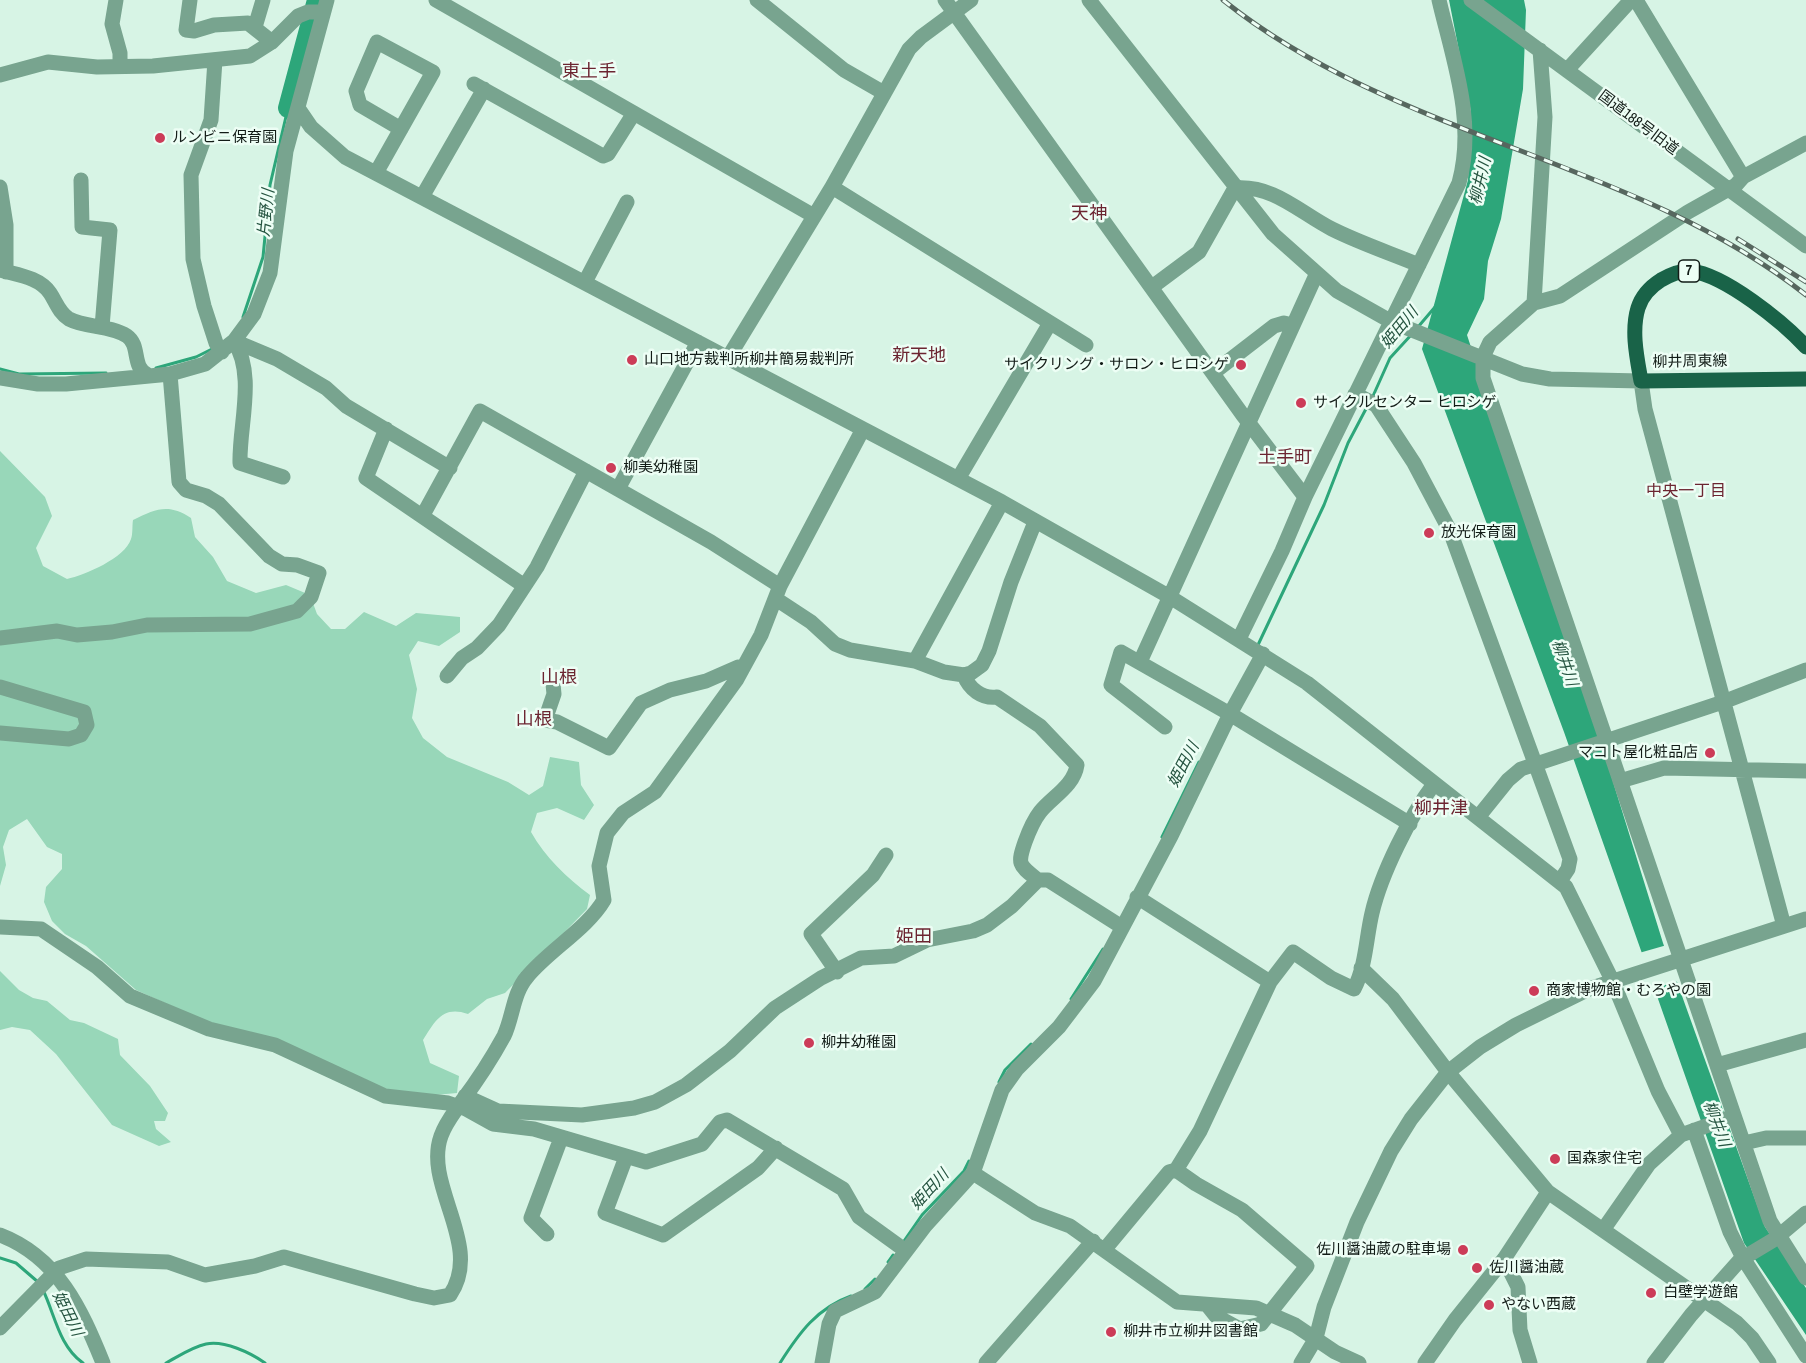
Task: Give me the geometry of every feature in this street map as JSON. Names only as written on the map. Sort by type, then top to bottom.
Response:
[{"type":"main road","name":"柳井周東線","points":[[1806,347],[1759,305],[1719,281],[1690,271],[1673,273],[1646,292],[1638,308],[1636,346],[1641,381],[1806,379]]},
{"type":"street","points":[[116,0],[112,24],[119,46],[120,66]]},
{"type":"street","points":[[190,0],[186,30],[194,31],[222,24],[248,23],[272,42]]},
{"type":"street","points":[[255,27],[263,0]]},
{"type":"street","points":[[436,0],[814,216]]},
{"type":"street","points":[[757,0],[844,70],[884,93]]},
{"type":"street","points":[[728,358],[832,187],[909,50],[950,6],[971,0]]},
{"type":"street","points":[[1089,0],[1235,188],[1273,234],[1316,276],[1345,296],[1392,322],[1522,374],[1550,379],[1641,381],[1644,409],[1784,926]]},
{"type":"street","points":[[822,1363],[829,1324],[835,1311],[875,1292],[906,1251],[973,1173],[1002,1090],[1017,1069],[1077,1006],[1094,981],[1171,836],[1230,714],[1254,648],[1282,551],[1305,497],[1459,183],[1464,166],[1465,110],[1439,0]]},
{"type":"street","name":"国道188号旧道","points":[[1471,0],[1806,246]]},
{"type":"street","points":[[1567,70],[1631,0]]},
{"type":"street","points":[[1636,0],[1743,177]]},
{"type":"street","points":[[950,6],[1248,423],[1305,497]]},
{"type":"street","points":[[0,75],[48,62],[72,65],[182,65],[250,56],[272,42],[314,8]]},
{"type":"street","points":[[0,378],[47,384],[170,374],[191,370],[219,348],[234,341],[254,314],[270,273],[286,151],[298,108],[314,8]]},
{"type":"street","points":[[376,174],[433,72],[377,42],[356,91],[360,105],[401,129]]},
{"type":"street","points":[[1534,303],[1545,117],[1536,47]]},
{"type":"street","points":[[215,60],[211,120],[191,175],[193,259],[219,348]]},
{"type":"street","points":[[422,198],[479,86],[603,156],[608,154],[634,113]]},
{"type":"street","points":[[298,108],[326,143],[345,157],[1002,502],[1170,597],[1254,648],[1307,683],[1560,881],[1575,904],[1613,981],[1658,1091],[1692,1131],[1730,1232],[1806,1356]]},
{"type":"street","points":[[1806,143],[1743,177],[1728,189],[1688,212],[1560,296],[1534,303],[1498,333],[1479,356],[1483,378],[1602,743],[1620,781],[1677,962],[1716,1065],[1776,1237],[1806,1278]]},
{"type":"street","points":[[81,180],[82,227],[110,230],[102,327]]},
{"type":"street","points":[[1235,188],[1253,186],[1285,200],[1332,229],[1419,265]]},
{"type":"street","points":[[0,187],[6,225],[3,271],[33,279],[42,284],[63,315],[71,320],[102,327],[128,337],[133,344],[136,364],[142,372],[148,375]]},
{"type":"street","points":[[832,187],[1086,345]]},
{"type":"street","points":[[1152,287],[1199,252],[1235,188]]},
{"type":"street","points":[[585,282],[627,202]]},
{"type":"street","points":[[1140,662],[1316,276]]},
{"type":"street","points":[[958,479],[1050,323]]},
{"type":"street","points":[[1212,373],[1274,326],[1284,323],[1293,325]]},
{"type":"street","points":[[234,341],[277,359],[326,388],[346,405],[450,468]]},
{"type":"street","points":[[234,341],[240,350],[244,369],[240,463],[283,477]]},
{"type":"street","points":[[618,489],[698,342]]},
{"type":"street","points":[[0,638],[57,631],[77,635],[147,625],[250,624],[297,611],[311,597],[319,573],[297,565],[282,564],[269,556],[219,504],[207,496],[186,490],[179,482],[170,374]]},
{"type":"street","points":[[1356,395],[1376,405],[1414,464],[1450,531],[1570,859],[1570,865],[1560,881]]},
{"type":"street","points":[[423,515],[480,411],[711,542],[778,592],[835,644],[869,655],[915,661],[928,667],[964,675],[979,668],[989,651],[1011,582],[1035,522]]},
{"type":"street","points":[[386,429],[366,478],[524,585]]},
{"type":"street","points":[[0,1328],[44,1282],[71,1262],[98,1259],[168,1262],[194,1273],[214,1275],[284,1257],[415,1294],[434,1298],[450,1295],[459,1274],[459,1257],[454,1220],[439,1172],[437,1153],[446,1125],[504,1035],[518,990],[524,979],[564,944],[604,900],[599,866],[607,832],[623,813],[656,792],[712,716],[743,668],[778,592],[863,429]]},
{"type":"street","points":[[447,676],[462,658],[490,636],[537,567],[586,471]]},
{"type":"street","points":[[915,661],[1002,502]]},
{"type":"street","points":[[1165,727],[1111,685],[1120,652],[1230,714],[1410,824]]},
{"type":"street","points":[[553,684],[554,694],[545,720],[556,722],[609,748],[641,703],[670,690],[706,681],[738,667],[743,668]]},
{"type":"street","points":[[1479,816],[1508,780],[1521,769],[1535,763],[1555,760],[1723,702],[1806,670]]},
{"type":"street","points":[[964,675],[970,688],[988,698],[997,697],[1040,726],[1077,765],[1056,799],[1048,803],[1032,824],[1020,855],[1024,869],[1038,880],[1048,880],[1122,927]]},
{"type":"street","points":[[0,687],[84,712],[87,725],[81,735],[69,739],[0,733]]},
{"type":"street","points":[[1620,781],[1664,768],[1806,771]]},
{"type":"street","points":[[986,1363],[1169,1173],[1176,1170],[1200,1131],[1239,1054],[1270,982],[1293,952],[1331,978],[1354,989],[1361,968],[1373,910],[1410,824],[1434,784]]},
{"type":"street","points":[[837,972],[812,934],[873,875],[886,855]]},
{"type":"street","points":[[0,927],[41,929],[49,932],[97,967],[120,990],[160,1010],[225,1034],[275,1046],[385,1096],[462,1101],[498,1111],[582,1114],[634,1108],[672,1094],[730,1051],[775,1008],[821,978],[861,958],[894,957],[927,940],[973,931],[1012,906],[1038,880]]},
{"type":"street","points":[[1137,897],[1270,982]]},
{"type":"street","points":[[1301,1363],[1316,1338],[1324,1307],[1372,1189],[1411,1119],[1448,1072],[1480,1047],[1516,1025],[1589,989],[1806,919]]},
{"type":"street","points":[[1361,968],[1393,999],[1448,1072],[1548,1192],[1745,1330],[1769,1363]]},
{"type":"street","points":[[1716,1065],[1806,1040]]},
{"type":"street","points":[[462,1101],[493,1124],[534,1129],[626,1157],[654,1161],[708,1140],[720,1122],[727,1120],[843,1189],[859,1217],[906,1251]]},
{"type":"street","points":[[1603,1230],[1648,1164],[1692,1131],[1732,1116]]},
{"type":"street","points":[[547,1234],[531,1218],[561,1138]]},
{"type":"street","points":[[1744,1143],[1766,1138],[1806,1138]]},
{"type":"street","points":[[626,1157],[605,1213],[663,1235],[758,1168],[776,1148]]},
{"type":"street","points":[[1176,1170],[1210,1193],[1242,1210],[1304,1261],[1307,1266],[1306,1271],[1262,1324],[1240,1329],[1216,1316],[1208,1306]]},
{"type":"street","points":[[973,1173],[1035,1213],[1070,1226],[1099,1245],[1161,1294],[1177,1302],[1208,1306],[1242,1306],[1272,1313],[1359,1363]]},
{"type":"street","points":[[1425,1363],[1455,1320],[1504,1259],[1548,1192]]},
{"type":"street","points":[[1654,1363],[1745,1256],[1776,1237],[1806,1213]]},
{"type":"street","points":[[0,1235],[28,1249],[44,1282],[79,1307],[103,1363]]},
{"type":"street","points":[[1504,1259],[1518,1287],[1520,1330],[1530,1363]]},
{"type":"shaded area","points":[[0,451],[45,497],[52,516],[36,548],[43,566],[67,579],[94,570],[121,553],[131,539],[133,520],[162,509],[175,510],[191,518],[195,537],[213,557],[227,581],[256,593],[286,585],[310,595],[317,614],[331,629],[345,629],[364,612],[396,626],[416,613],[460,617],[460,632],[439,646],[418,641],[409,655],[417,689],[412,718],[423,738],[447,757],[508,782],[529,795],[543,786],[550,757],[579,762],[581,785],[594,805],[584,820],[557,808],[537,813],[531,832],[557,866],[590,895],[587,909],[505,993],[487,999],[468,1014],[446,1013],[436,1021],[423,1040],[430,1063],[459,1076],[457,1093],[435,1095],[395,1092],[196,1017],[136,990],[86,946],[65,934],[52,921],[44,902],[46,887],[62,869],[62,854],[47,847],[27,819],[9,830],[3,847],[6,865],[0,886]]},
{"type":"shaded area","points":[[0,971],[19,990],[33,998],[47,1001],[70,1020],[84,1023],[118,1039],[120,1055],[150,1086],[168,1113],[165,1121],[154,1121],[156,1129],[171,1142],[159,1146],[112,1125],[56,1054],[30,1030],[12,1027],[0,1030]]},
{"type":"water","name":"柳井川","points":[[1449,0],[1524,0],[1526,10],[1523,89],[1501,219],[1488,261],[1484,299],[1467,335],[1601,743],[1663,943],[1765,1227],[1806,1288],[1806,1335],[1744,1243],[1564,732],[1422,349],[1468,180],[1471,112]]},
{"type":"pier","points":[[1667,945],[1679,981],[1651,989],[1639,953]]},
{"type":"waterway","name":"片野川","points":[[288,108],[317,0]]},
{"type":"waterway","name":"片野川","points":[[243,317],[263,257],[270,185],[288,108]]},
{"type":"waterway","name":"姫田川","points":[[1418,327],[1435,307]]},
{"type":"waterway","name":"姫田川","points":[[1373,396],[1390,358],[1412,334]]},
{"type":"waterway","name":"片野川","points":[[156,368],[196,357],[212,349]]},
{"type":"waterway","name":"片野川","points":[[0,369],[19,374],[106,373]]},
{"type":"waterway","name":"姫田川","points":[[1257,647],[1324,505],[1348,443],[1368,405]]},
{"type":"waterway","name":"姫田川","points":[[1162,837],[1199,762]]},
{"type":"waterway","name":"姫田川","points":[[1071,999],[1103,949]]},
{"type":"waterway","name":"姫田川","points":[[999,1082],[1005,1070],[1031,1044]]},
{"type":"waterway","name":"姫田川","points":[[904,1241],[922,1215],[964,1171],[969,1161]]},
{"type":"waterway","name":"姫田川","points":[[888,1262],[893,1255]]},
{"type":"waterway","name":"姫田川","points":[[0,1258],[16,1263],[38,1282]]},
{"type":"waterway","name":"姫田川","points":[[865,1289],[875,1279]]},
{"type":"waterway","name":"姫田川","points":[[43,1290],[58,1330],[68,1348],[83,1363]]},
{"type":"waterway","name":"姫田川","points":[[780,1363],[810,1323],[828,1307],[851,1296]]},
{"type":"waterway","name":"姫田川","points":[[166,1363],[196,1347],[213,1343],[237,1348],[265,1363]]},
{"type":"railway","points":[[1223,0],[1291,47],[1363,85],[1666,211],[1738,249],[1806,295]]},
{"type":"railway","points":[[1738,239],[1806,282]]},
{"type":"place","name":"ルンビニ保育園","points":[[160,138]]},
{"type":"place","name":"山口地方裁判所柳井簡易裁判所","points":[[632,360]]},
{"type":"place","name":"サイクリング・サロン・ヒロシゲ","points":[[1241,365]]},
{"type":"place","name":"サイクルセンター ヒロシゲ","points":[[1301,403]]},
{"type":"place","name":"柳美幼稚園","points":[[611,468]]},
{"type":"place","name":"放光保育園","points":[[1429,533]]},
{"type":"place","name":"マコト屋化粧品店","points":[[1710,753]]},
{"type":"place","name":"商家博物館・むろやの園","points":[[1534,991]]},
{"type":"place","name":"柳井幼稚園","points":[[809,1043]]},
{"type":"place","name":"国森家住宅","points":[[1555,1159]]},
{"type":"place","name":"佐川醤油蔵の駐車場","points":[[1463,1250]]},
{"type":"place","name":"佐川醤油蔵","points":[[1477,1268]]},
{"type":"place","name":"白壁学遊館","points":[[1651,1293]]},
{"type":"place","name":"やない西蔵","points":[[1489,1305]]},
{"type":"place","name":"柳井市立柳井図書館","points":[[1111,1332]]},
{"type":"district","name":"東土手","points":[[589,72]]},
{"type":"district","name":"天神","points":[[1089,214]]},
{"type":"district","name":"新天地","points":[[919,356]]},
{"type":"district","name":"土手町","points":[[1285,458]]},
{"type":"district","name":"中央一丁目","points":[[1686,492]]},
{"type":"district","name":"山根","points":[[559,678]]},
{"type":"district","name":"山根","points":[[534,720]]},
{"type":"district","name":"柳井津","points":[[1441,809]]},
{"type":"district","name":"姫田","points":[[914,937]]}]
